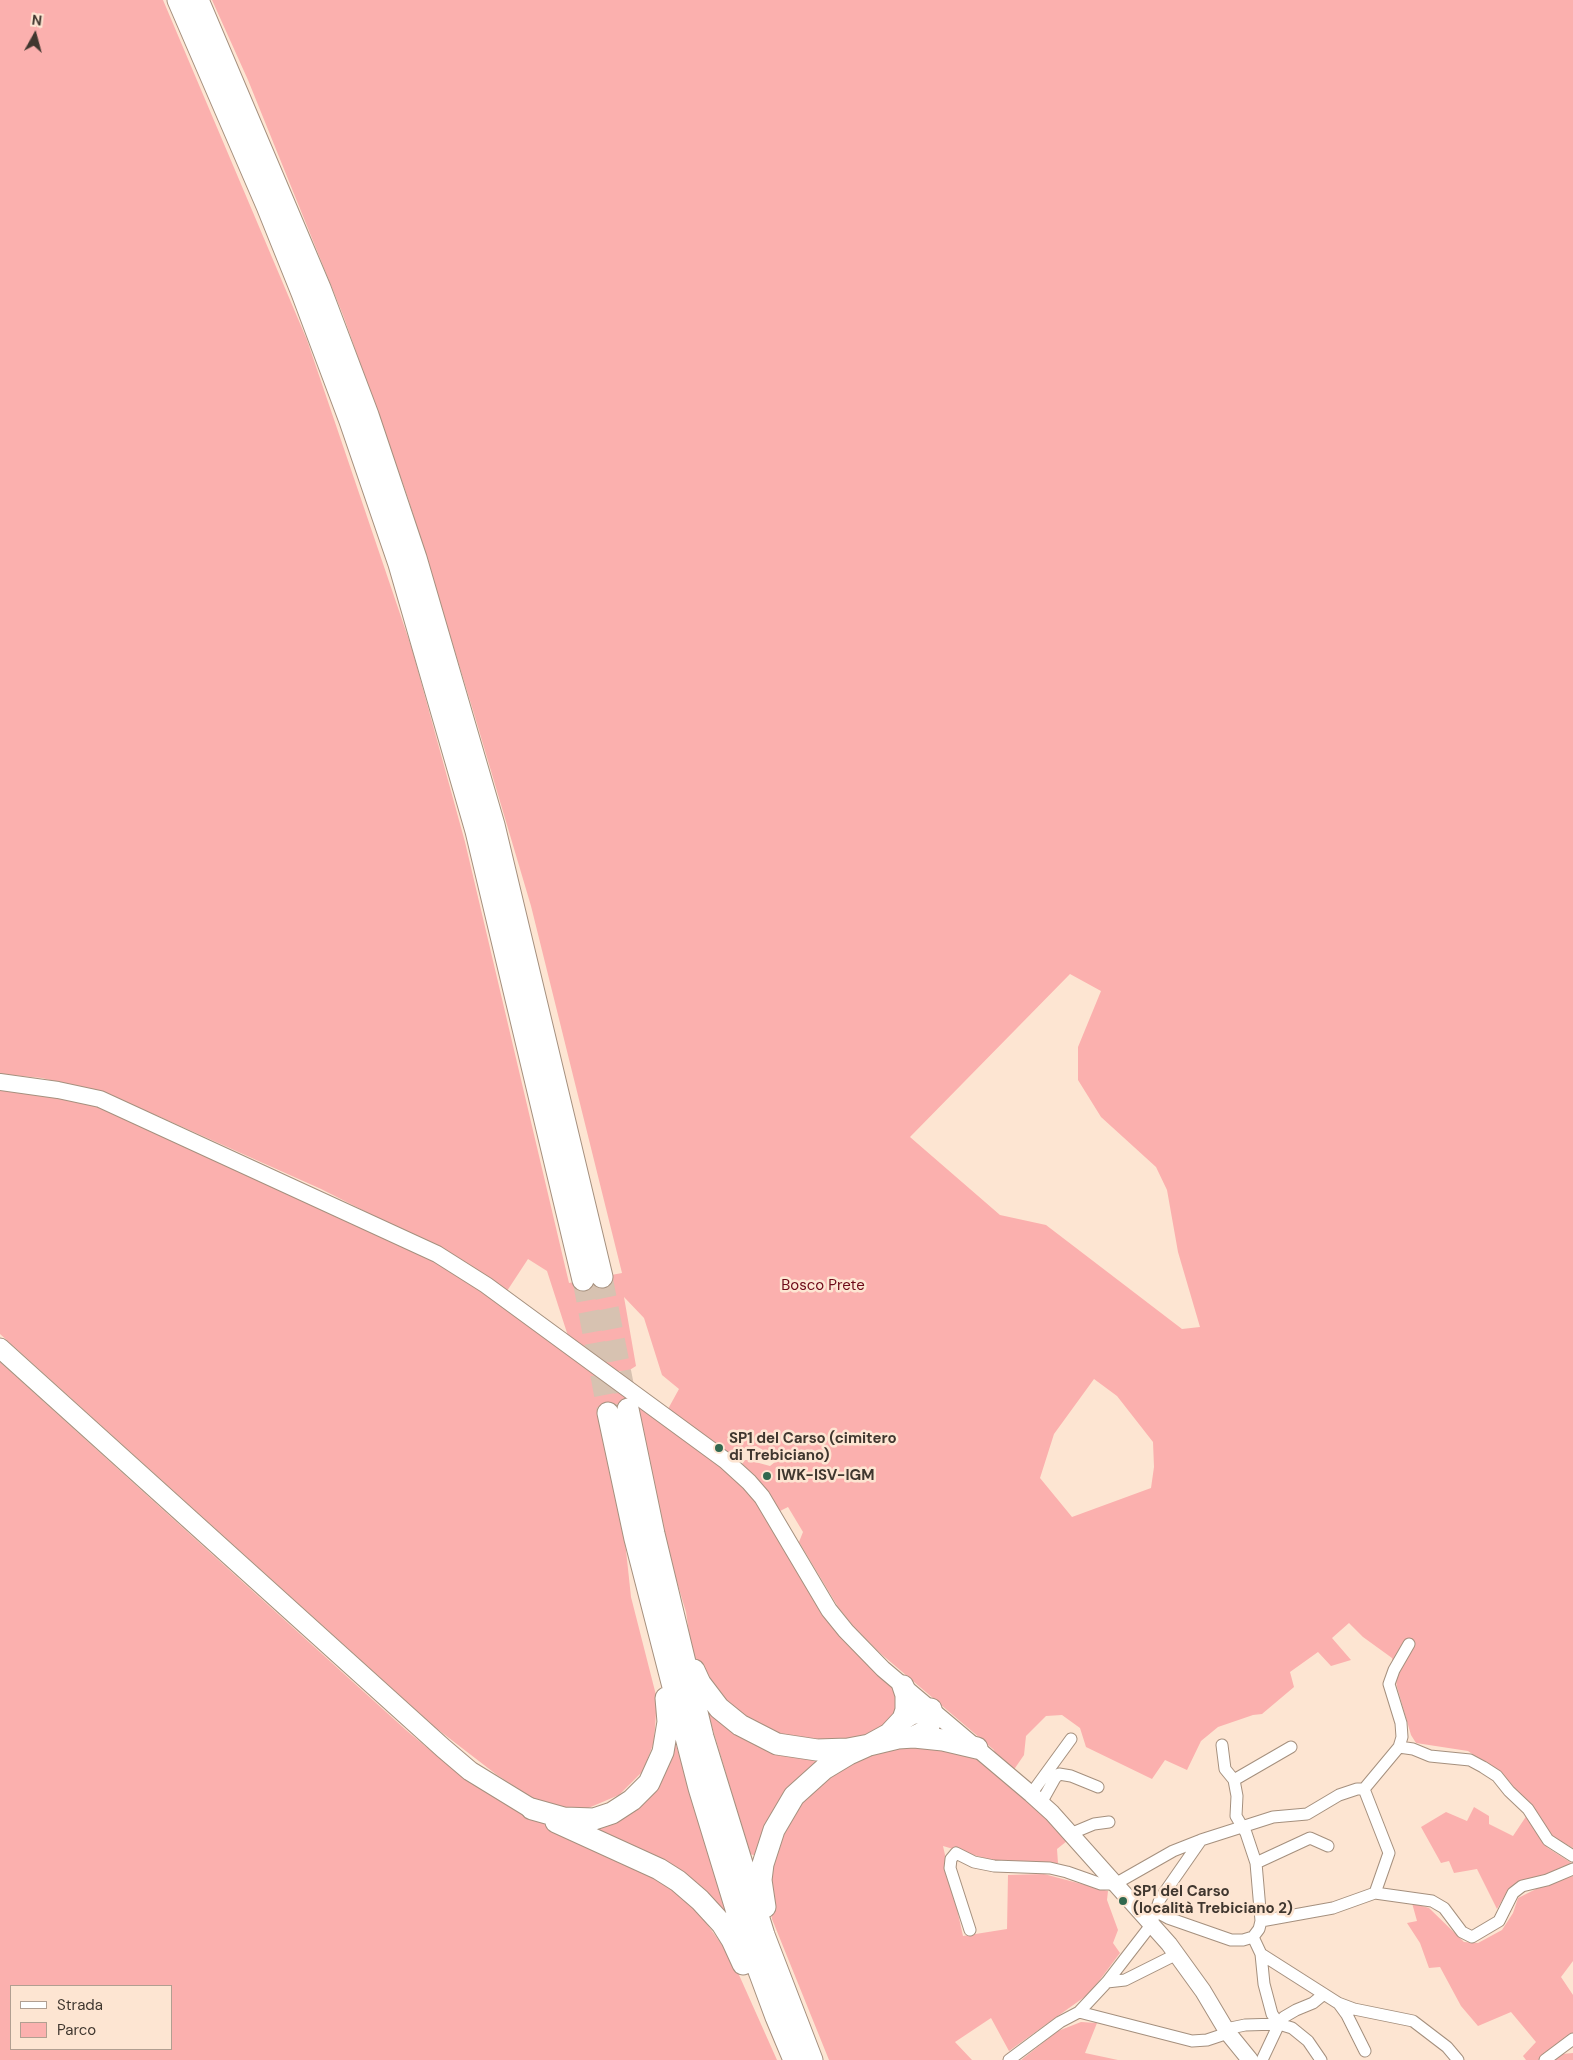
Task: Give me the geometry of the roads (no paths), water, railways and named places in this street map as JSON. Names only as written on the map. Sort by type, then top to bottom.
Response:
[{"type":"highway","points":[[178,0],[267,206],[302,293],[350,421],[399,564],[476,831],[592,1279],[494,825],[416,558],[368,415],[320,288],[198,0]]},
{"type":"highway","points":[[618,1411],[699,1788],[730,1890],[776,2018],[794,2060]]},
{"type":"highway","points":[[532,1809],[579,1820],[594,1819],[612,1813],[641,1792],[649,1783],[660,1762],[666,1740],[668,1705],[644,1602],[644,1536]]},
{"type":"highway","points":[[644,1536],[674,1589],[695,1675],[719,1708],[740,1725],[777,1744],[817,1750],[848,1749],[869,1745],[914,1737],[928,1728],[932,1718],[931,1710],[911,1714],[903,1718],[889,1734],[869,1745],[837,1760],[811,1778],[794,1796],[774,1830],[763,1864],[761,1880],[764,1903],[783,1966],[819,2060]]},
{"type":"highway","points":[[644,1536],[723,1805],[764,1935],[812,2060]]},
{"type":"highway","points":[[903,1686],[906,1704],[903,1718]]},
{"type":"highway","points":[[914,1737],[957,1742],[977,1748]]},
{"type":"highway","points":[[532,1809],[562,1825],[659,1869],[678,1881],[700,1900],[722,1924],[732,1940],[786,2060]]},
{"type":"main road","points":[[0,1082],[100,1099],[130,1111],[415,1243],[486,1285],[726,1461],[762,1497],[837,1621],[864,1651],[903,1686],[1036,1798],[1115,1884],[1153,1918],[1227,2031],[1250,2060]]},
{"type":"main road","points":[[0,1348],[470,1771],[532,1809]]},
{"type":"street","points":[[1364,1789],[1399,1747],[1402,1737],[1401,1723],[1389,1684],[1394,1670],[1410,1644]]},
{"type":"street","points":[[1036,1798],[1071,1739]]},
{"type":"street","points":[[1153,1918],[1168,1918],[1232,1940],[1243,1940],[1253,1936],[1259,1929],[1261,1921],[1256,1863],[1248,1838],[1236,1816],[1237,1796],[1234,1780],[1225,1769],[1222,1745]]},
{"type":"street","points":[[1234,1780],[1291,1747]]},
{"type":"street","points":[[1399,1747],[1413,1749],[1430,1756],[1470,1760],[1483,1767],[1496,1776],[1508,1791],[1528,1809],[1548,1840],[1573,1856]]},
{"type":"street","points":[[1036,1798],[1060,1774],[1071,1776],[1098,1787]]},
{"type":"street","points":[[970,1930],[950,1868],[951,1859],[956,1853],[974,1862],[994,1866],[1050,1868],[1101,1884],[1115,1884],[1173,1852],[1202,1840],[1273,1817],[1307,1814],[1339,1795],[1357,1789],[1364,1789]]},
{"type":"street","points":[[1364,1789],[1389,1853],[1376,1893]]},
{"type":"street","points":[[1070,1834],[1094,1824],[1109,1822]]},
{"type":"street","points":[[1256,1863],[1310,1838],[1328,1846]]},
{"type":"street","points":[[1009,2060],[1054,2026],[1079,2012],[1107,1982],[1153,1918],[1160,1899],[1202,1840]]},
{"type":"street","points":[[1261,1921],[1333,1908],[1376,1893],[1432,1901],[1444,1908],[1462,1932],[1472,1937],[1499,1921],[1514,1893],[1522,1886],[1547,1880],[1573,1869]]},
{"type":"street","points":[[1253,1936],[1261,1954],[1267,1998],[1272,2014],[1279,2024]]},
{"type":"street","points":[[1107,1982],[1125,1980],[1177,1954]]},
{"type":"street","points":[[1261,1954],[1338,2002],[1354,2009],[1413,2021],[1447,2047],[1458,2060]]},
{"type":"street","points":[[1262,2060],[1284,2017],[1324,1994]]},
{"type":"street","points":[[1338,2002],[1347,2015],[1365,2051]]},
{"type":"street","points":[[1079,2012],[1192,2041],[1213,2039],[1227,2031],[1245,2025],[1279,2024],[1292,2028],[1308,2041],[1322,2060]]},
{"type":"street","points":[[1545,2060],[1573,2039]]},
{"type":"tunnel","points":[[602,1277],[628,1409]]},
{"type":"tunnel","points":[[583,1280],[608,1413]]},
{"type":"place","name":"SP1 del Carso (cimitero di Trebiciano)","points":[[719,1448]]},
{"type":"place","name":"IWK-ISV-IGM","points":[[767,1476]]},
{"type":"place","name":"SP1 del Carso (località Trebiciano 2)","points":[[1123,1901]]},
{"type":"park label","name":"Bosco Prete","points":[[823,1286]]}]
